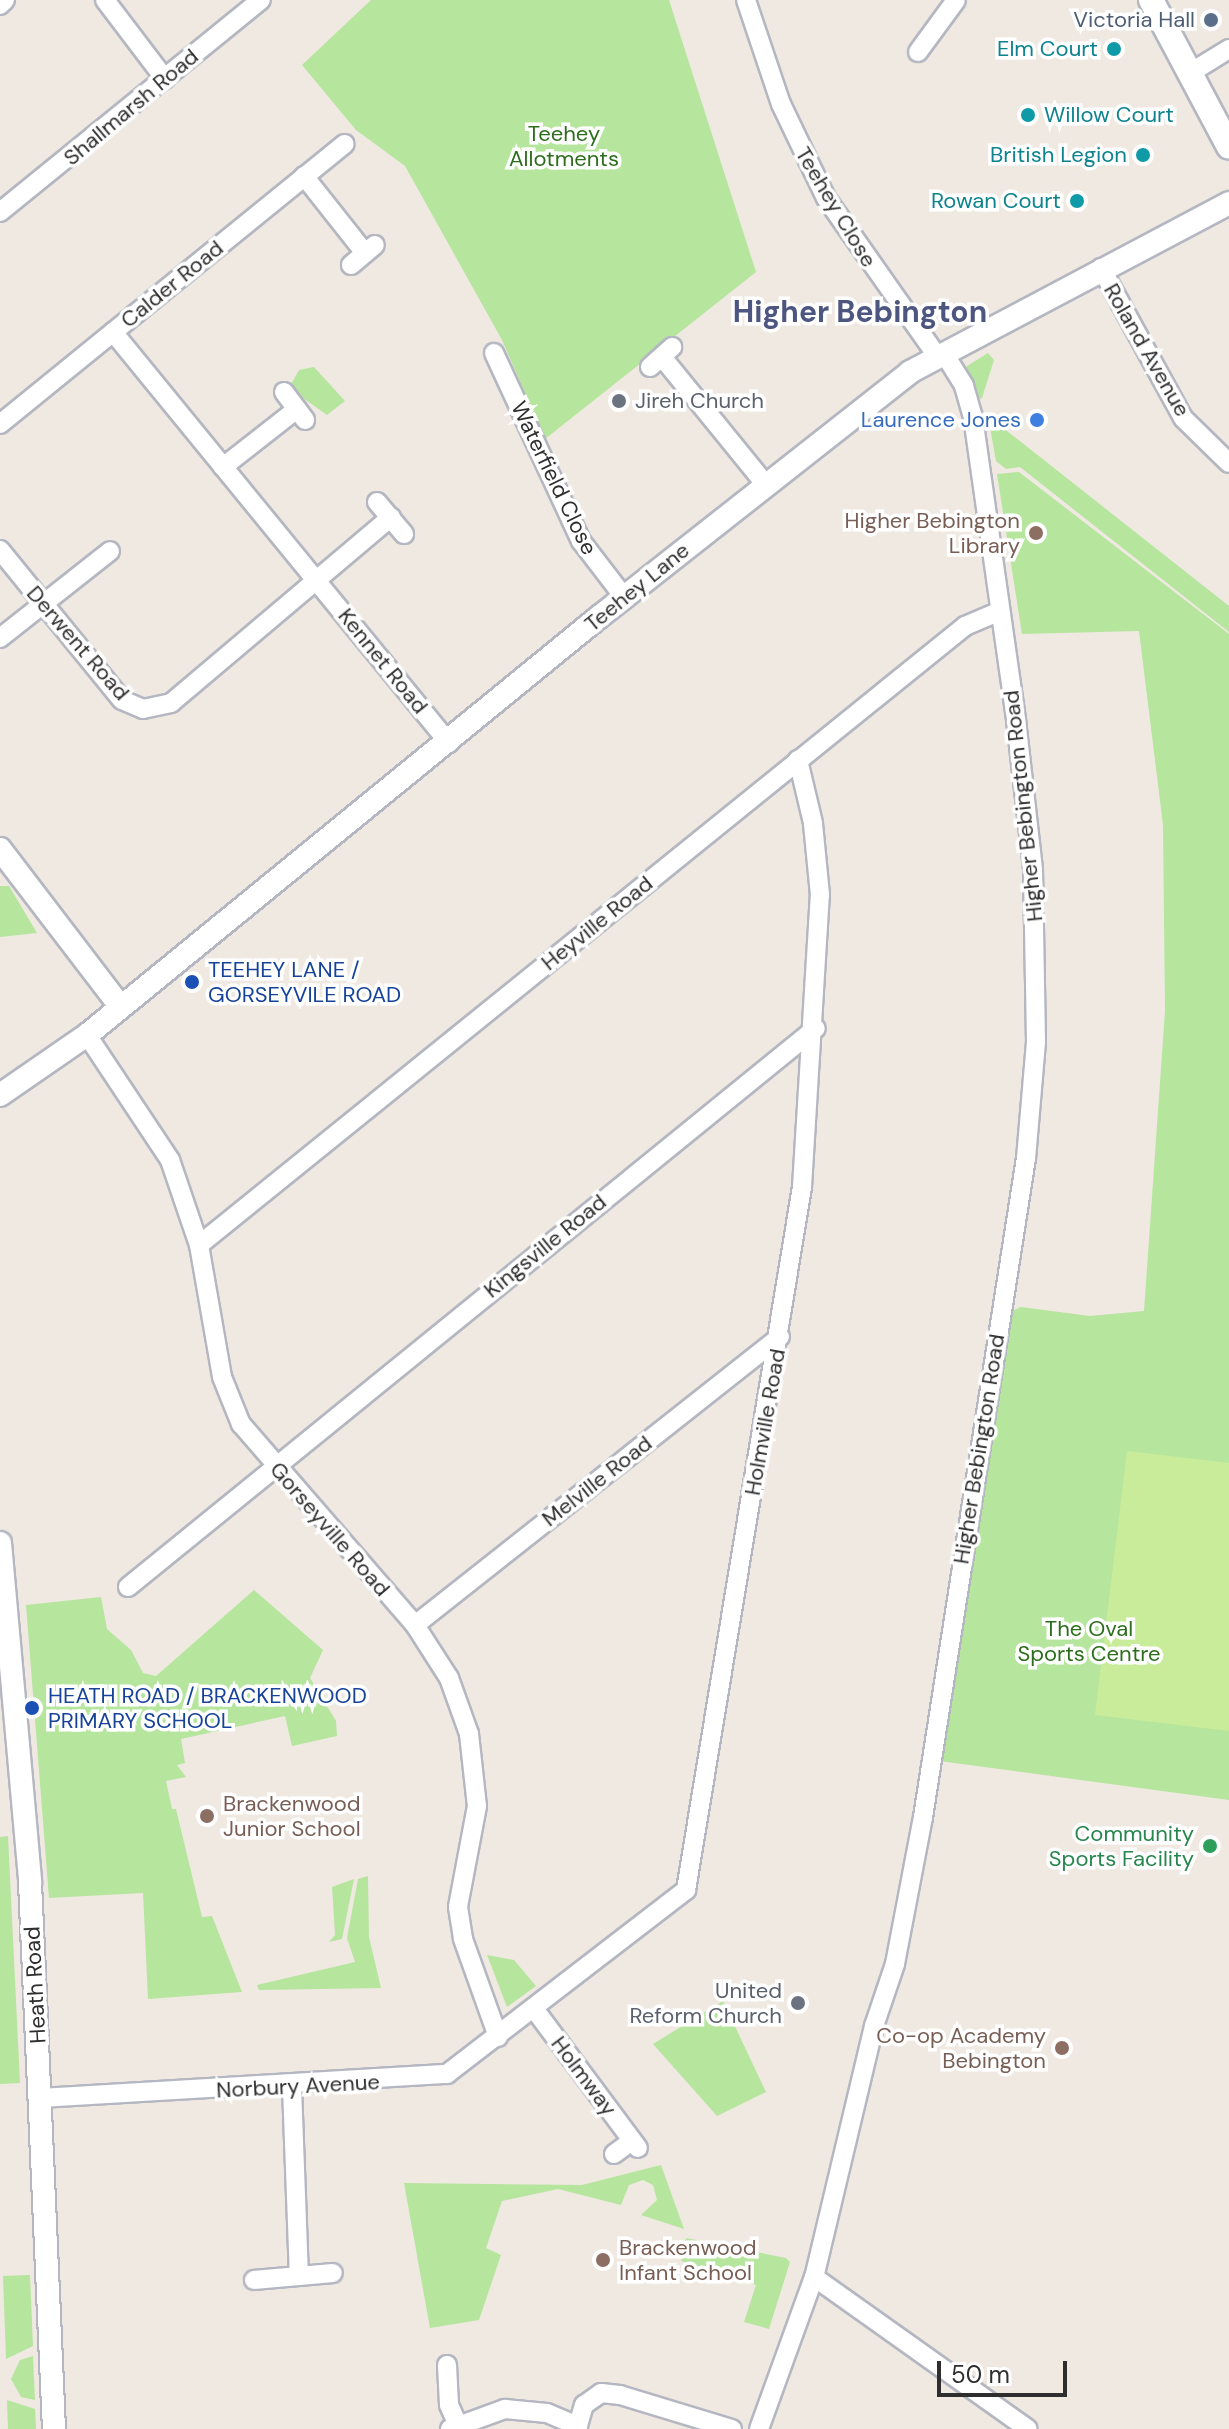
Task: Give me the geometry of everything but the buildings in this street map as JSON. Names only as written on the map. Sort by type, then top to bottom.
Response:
[{"type":"main road","points":[[1151,0],[1229,147]]},
{"type":"street","points":[[0,5],[5,0]]},
{"type":"street","points":[[105,0],[165,79]]},
{"type":"street","name":"Shallmarsh Road","points":[[0,212],[261,0]]},
{"type":"street","name":"Teehey Close","points":[[746,0],[781,104],[826,198],[941,356]]},
{"type":"street","points":[[918,52],[956,0]]},
{"type":"street","points":[[1190,73],[1229,49]]},
{"type":"street","name":"Calder Road","points":[[0,424],[344,144]]},
{"type":"street","points":[[304,176],[364,254]]},
{"type":"street","name":"Teehey Lane","points":[[87,1035],[449,743],[624,597],[766,485],[941,356],[1101,268],[1229,203]]},
{"type":"street","name":"Roland Avenue","points":[[1101,268],[1183,418],[1229,463]]},
{"type":"street","name":"Kennet Road","points":[[113,332],[449,743]]},
{"type":"street","name":"Waterfield Close","points":[[494,353],[581,541],[624,597]]},
{"type":"street","name":"Higher Bebington Road","points":[[760,2428],[814,2277],[874,2026],[895,1964],[1026,1158],[1036,1042],[1037,943],[1033,870],[973,417],[964,386],[941,356]]},
{"type":"street","points":[[661,357],[766,485]]},
{"type":"street","points":[[223,467],[301,415],[284,392]]},
{"type":"street","points":[[377,502],[404,534]]},
{"type":"street","points":[[317,579],[391,517]]},
{"type":"street","name":"Derwent Road","points":[[0,550],[122,700],[143,709],[171,703],[317,579]]},
{"type":"street","points":[[0,638],[110,552]]},
{"type":"street","name":"Heyville Road","points":[[199,1245],[965,626],[1000,611]]},
{"type":"street","name":"Holmville Road","points":[[535,2010],[686,1890],[801,1203],[816,1028],[820,895],[813,823],[798,760]]},
{"type":"street","points":[[0,849],[121,1007]]},
{"type":"street","name":"Kingsville Road","points":[[128,1587],[274,1465],[816,1028]]},
{"type":"street","points":[[0,1095],[87,1035]]},
{"type":"street","name":"Gorseyville Road","points":[[87,1035],[170,1160],[199,1245],[230,1400],[241,1424],[415,1625],[449,1678],[469,1734],[476,1833],[458,1907],[463,1939],[498,2037]]},
{"type":"street","name":"Melville Road","points":[[415,1625],[780,1337]]},
{"type":"street","name":"Heath Road","points":[[0,1543],[30,1882],[54,2429]]},
{"type":"street","name":"Norbury Avenue","points":[[41,2098],[428,2079],[447,2074],[535,2010]]},
{"type":"street","name":"Holmway","points":[[535,2010],[635,2144],[614,2154]]},
{"type":"street","points":[[292,2087],[299,2276]]},
{"type":"street","points":[[254,2280],[333,2273]]},
{"type":"street","points":[[814,2277],[1028,2429]]},
{"type":"street","points":[[442,2377],[454,2427],[505,2409],[547,2413],[577,2428],[584,2405],[601,2393],[732,2429]]},
{"type":"green space","name":"Teehey Allotments","points":[[371,0],[669,0],[756,272],[545,439],[502,340],[405,166],[356,130],[302,65]]},
{"type":"green space","points":[[988,353],[994,360],[982,398],[976,400],[964,368]]},
{"type":"green space","points":[[314,367],[345,401],[327,415],[289,388],[299,370]]},
{"type":"green space","points":[[988,416],[1229,606],[1229,632],[1020,467],[1006,469],[996,461]]},
{"type":"green space","name":"The Oval Sports Centre","points":[[1019,472],[1229,634],[1229,1800],[932,1760],[1001,1316],[1021,1307],[1090,1316],[1144,1311],[1165,1011],[1163,825],[1139,631],[1022,634],[997,474]]},
{"type":"green space","points":[[0,886],[9,886],[37,933],[0,937]]},
{"type":"green space","points":[[1127,1451],[1229,1463],[1229,1731],[1095,1715]]},
{"type":"green space","points":[[254,1590],[323,1650],[310,1678],[336,1721],[337,1736],[292,1746],[285,1716],[181,1739],[185,1763],[177,1765],[186,1777],[166,1781],[172,1809],[176,1809],[202,1917],[212,1916],[242,1992],[148,1999],[143,1893],[49,1898],[26,1605],[101,1597],[107,1629],[131,1650],[143,1673],[156,1676]]},
{"type":"green space","points":[[8,1836],[20,2083],[0,2084],[0,1837]]},
{"type":"green space","points":[[368,1876],[369,1937],[381,1988],[259,1990],[257,1985],[355,1962],[347,1938],[358,1879]]},
{"type":"green space","points":[[354,1879],[342,1939],[329,1942],[335,1935],[332,1887]]},
{"type":"green space","points":[[487,1955],[514,1960],[536,1986],[507,2007]]},
{"type":"green space","points":[[723,2001],[766,2092],[717,2116],[653,2044]]},
{"type":"green space","points":[[661,2165],[684,2229],[641,2215],[657,2200],[653,2185],[643,2180],[629,2185],[621,2205],[558,2189],[502,2201],[486,2248],[501,2255],[479,2320],[430,2328],[404,2183],[582,2185]]},
{"type":"green space","points":[[686,2238],[786,2258],[790,2262],[769,2329],[744,2322],[756,2285],[681,2261]]},
{"type":"green space","points":[[30,2275],[33,2346],[6,2359],[3,2276]]},
{"type":"green space","points":[[33,2356],[35,2400],[21,2397],[11,2379],[20,2360]]},
{"type":"green space","points":[[7,2400],[35,2409],[36,2429],[8,2429]]},
{"type":"place","name":"Victoria Hall","points":[[1211,20]]},
{"type":"place","name":"Elm Court","points":[[1114,49]]},
{"type":"place","name":"Willow Court","points":[[1028,115]]},
{"type":"place","name":"British Legion","points":[[1143,155]]},
{"type":"place","name":"Rowan Court","points":[[1077,201]]},
{"type":"place","name":"Jireh Church","points":[[619,401]]},
{"type":"place","name":"Laurence Jones","points":[[1037,420]]},
{"type":"place","name":"Higher Bebington Library","points":[[1036,533]]},
{"type":"place","name":"TEEHEY LANE / GORSEYVILE ROAD","points":[[192,982]]},
{"type":"place","name":"HEATH ROAD / BRACKENWOOD PRIMARY SCHOOL","points":[[32,1708]]},
{"type":"place","name":"Brackenwood Junior School","points":[[207,1816]]},
{"type":"place","name":"Community Sports Facility","points":[[1210,1846]]},
{"type":"place","name":"United Reform Church","points":[[798,2003]]},
{"type":"place","name":"Co-op Academy Bebington","points":[[1062,2048]]},
{"type":"place","name":"Brackenwood Infant School","points":[[603,2260]]},
{"type":"district","name":"Higher Bebington","points":[[860,312]]}]
